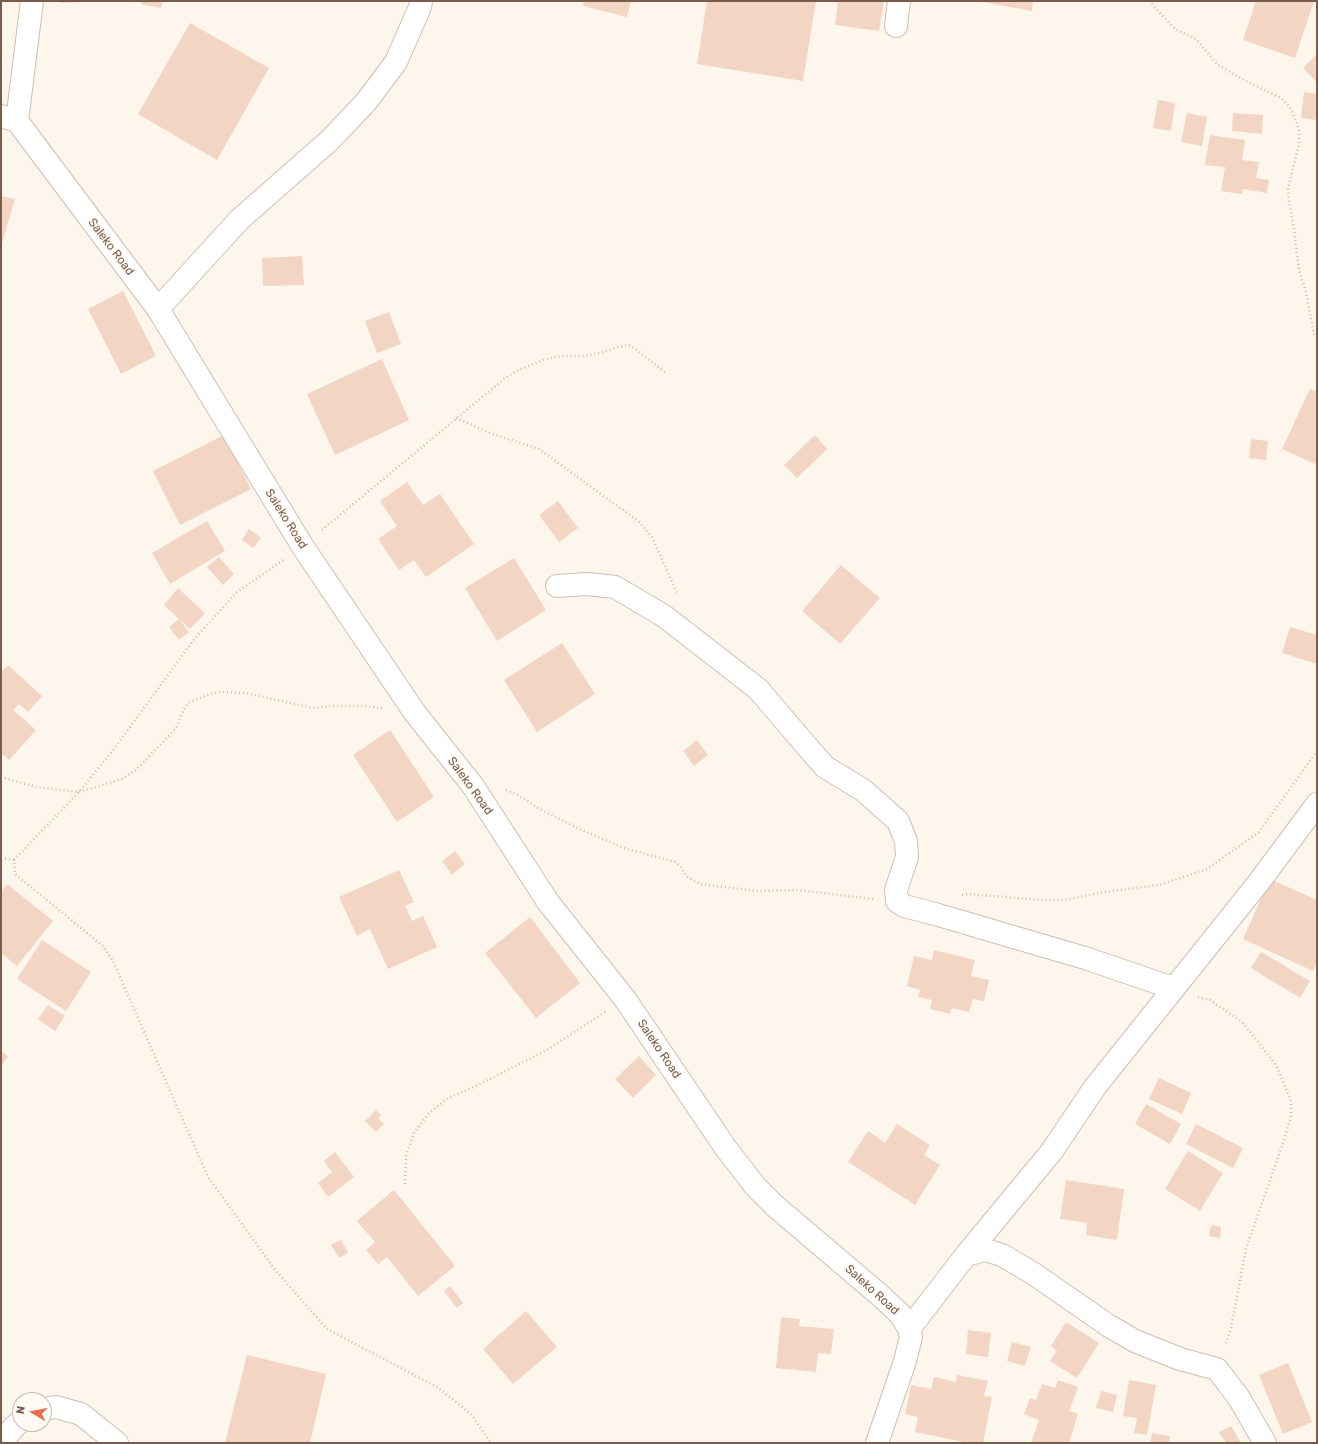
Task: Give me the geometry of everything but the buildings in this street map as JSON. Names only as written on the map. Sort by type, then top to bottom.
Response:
[{"type":"street","points":[[9,118],[32,1]]},
{"type":"street","points":[[158,309],[239,220],[330,140],[366,102],[396,62],[420,7],[421,1]]},
{"type":"street","points":[[896,26],[899,1]]},
{"type":"street","name":"Saleko Road","points":[[9,118],[158,309],[303,547],[415,713],[473,786],[548,902],[625,999],[725,1147],[755,1186],[775,1206],[882,1297],[901,1316],[909,1329]]},
{"type":"street","points":[[557,586],[587,584],[615,587],[664,616],[758,689],[825,767],[863,790],[898,821],[906,841],[907,856],[896,890],[897,901],[904,906],[1085,958],[1173,988]]},
{"type":"street","points":[[877,1443],[905,1361],[911,1338],[909,1329],[966,1255],[1052,1151],[1095,1087],[1259,882],[1317,804]]},
{"type":"street","points":[[966,1255],[985,1250],[1002,1255],[1034,1274],[1108,1326],[1135,1341],[1180,1359],[1218,1369],[1239,1398],[1265,1443]]},
{"type":"street","points":[[52,1408],[56,1407],[80,1414],[117,1443]]},
{"type":"street","points":[[1,1443],[12,1429]]},
{"type":"path","points":[[1149,1],[1175,29],[1196,39],[1218,65],[1281,98],[1290,108],[1299,129],[1298,144],[1288,189],[1288,201],[1294,229],[1299,270],[1306,292],[1314,334],[1317,337]]},
{"type":"path","points":[[491,1443],[471,1414],[436,1387],[327,1329],[276,1271],[208,1177],[113,961],[102,946],[15,874],[14,860],[79,792],[114,749],[195,638],[236,593],[303,547],[504,379],[516,371],[546,359],[563,356],[584,356],[600,353],[618,346],[629,345],[666,373]]},
{"type":"path","points":[[456,418],[490,433],[539,450],[638,521],[652,537],[678,595]]},
{"type":"path","points":[[1,777],[37,786],[79,792],[122,779],[136,770],[176,728],[188,702],[220,692],[245,693],[313,708],[364,706],[415,713]]},
{"type":"path","points":[[956,895],[968,894],[1014,899],[1064,900],[1105,892],[1159,885],[1207,869],[1259,832],[1317,751]]},
{"type":"path","points":[[473,786],[506,790],[518,795],[538,808],[575,827],[610,842],[643,854],[667,858],[681,867],[686,876],[700,884],[757,891],[798,890],[897,901]]},
{"type":"path","points":[[1,858],[14,860]]},
{"type":"path","points":[[1173,988],[1210,1000],[1242,1022],[1276,1065],[1291,1101],[1291,1117],[1246,1249],[1231,1328],[1218,1369]]},
{"type":"path","points":[[405,1184],[406,1156],[414,1133],[429,1113],[448,1098],[478,1085],[547,1050],[625,999]]}]
